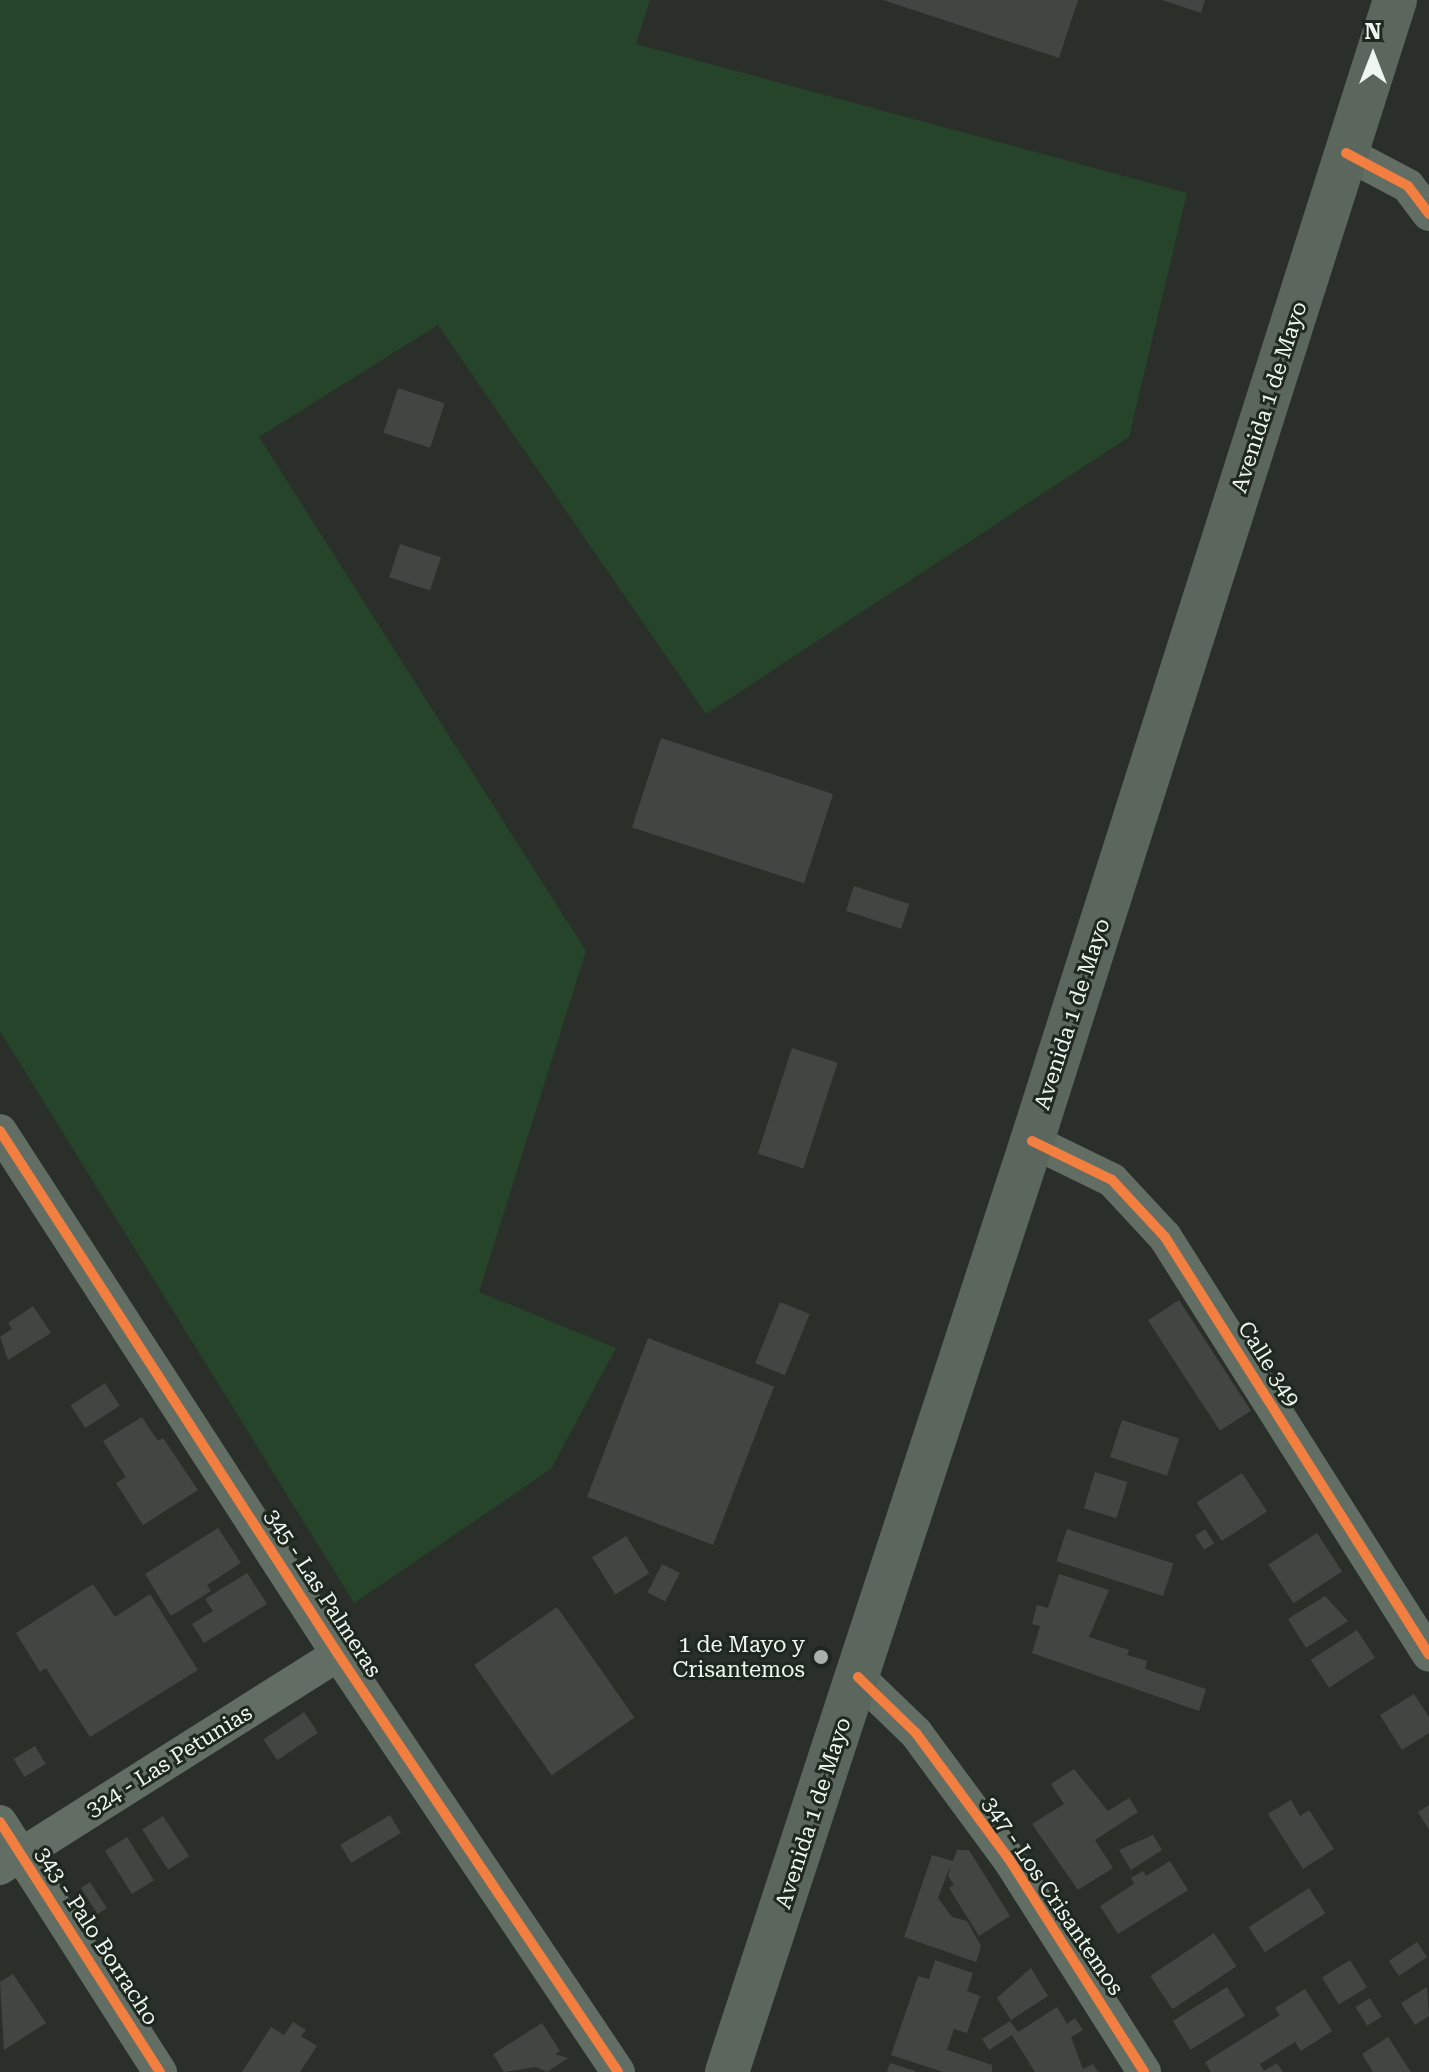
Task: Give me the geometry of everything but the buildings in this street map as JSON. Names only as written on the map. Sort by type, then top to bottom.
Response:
[{"type":"main road","name":"Avenida 1 de Mayo","points":[[727,2072],[1032,1141],[1395,0]]},
{"type":"street","points":[[1346,153],[1408,186],[1429,214]]},
{"type":"street","name":"345 - Las Palmeras","points":[[0,1131],[10,1170],[618,2072]]},
{"type":"street","name":"Calle 349","points":[[1032,1141],[1112,1180],[1165,1237],[1429,1654]]},
{"type":"street","name":"324 - Las Petunias","points":[[10,1861],[338,1654]]},
{"type":"street","name":"347 - Los Crisantemos","points":[[858,1677],[916,1733],[1009,1859],[1144,2072]]},
{"type":"street","name":"343 - Palo Borracho","points":[[0,1822],[10,1861],[160,2072]]},
{"type":"green space","points":[[0,0],[650,0],[636,44],[1187,193],[1129,437],[706,714],[438,325],[259,437],[586,951],[479,1292],[616,1348],[551,1469],[354,1603],[0,1031]]},
{"type":"cycle path","points":[[1346,153],[1408,186],[1429,214]]},
{"type":"cycle path","points":[[0,1131],[338,1654],[618,2072]]},
{"type":"cycle path","points":[[1032,1141],[1112,1180],[1165,1237],[1429,1654]]},
{"type":"cycle path","points":[[858,1677],[916,1733],[1009,1859],[1144,2072]]},
{"type":"cycle path","points":[[0,1822],[160,2072]]},
{"type":"place","name":"1 de Mayo y Crisantemos","points":[[821,1657]]}]
